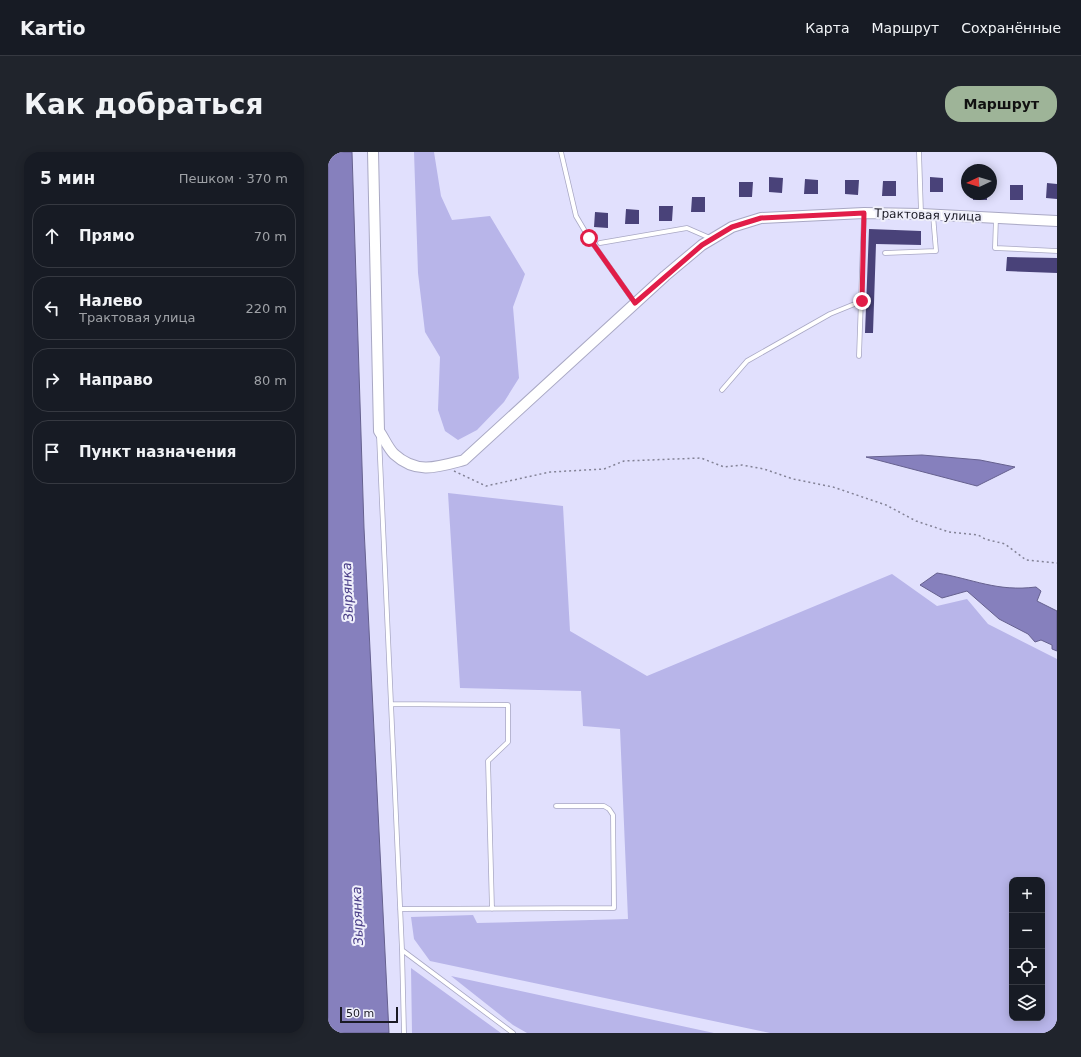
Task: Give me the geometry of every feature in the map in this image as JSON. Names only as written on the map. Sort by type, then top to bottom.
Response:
[{"type":"street","points":[[373,152],[379,431]]},
{"type":"street","name":"Трактовая улица","points":[[379,431],[394,454],[414,467],[433,468],[464,460],[682,261],[732,227],[761,218],[864,213],[933,214],[1057,221]]},
{"type":"lane","points":[[561,152],[576,216],[589,238],[635,303]]},
{"type":"lane","points":[[919,152],[921,214]]},
{"type":"lane","points":[[859,356],[864,213]]},
{"type":"lane","points":[[885,253],[936,251],[933,214]]},
{"type":"lane","points":[[996,217],[995,248],[1057,251]]},
{"type":"lane","points":[[600,243],[687,228],[713,239]]},
{"type":"lane","points":[[722,390],[747,361],[830,314],[862,301]]},
{"type":"lane","points":[[379,431],[402,950],[404,1033]]},
{"type":"lane","points":[[391,704],[508,706],[508,742],[488,761],[492,909]]},
{"type":"lane","points":[[400,909],[614,908],[613,816],[609,809],[604,806],[556,806]]},
{"type":"lane","points":[[402,950],[513,1033]]},
{"type":"path","points":[[447,464],[456,474],[486,486],[550,472],[604,469],[624,461],[701,458],[724,467],[742,465],[764,469],[793,479],[832,487],[886,505],[916,521],[929,526],[949,532],[978,535],[985,539],[1005,544],[1026,560],[1057,563]]},
{"type":"shaded area","points":[[414,152],[434,152],[441,196],[452,220],[490,216],[525,274],[513,307],[519,378],[504,402],[477,430],[458,440],[445,431],[438,410],[440,357],[425,332],[418,273]]},
{"type":"shaded area","points":[[448,493],[563,506],[570,631],[647,676],[892,574],[937,606],[967,599],[988,624],[1057,659],[1057,1033],[770,1033],[430,961],[414,939],[411,917],[473,915],[477,923],[628,919],[620,729],[583,726],[581,691],[460,688]]},
{"type":"shaded area","points":[[411,968],[501,1033],[412,1033]]},
{"type":"shaded area","points":[[451,976],[714,1033],[527,1033],[513,1025]]},
{"type":"water","name":"Зырянка","points":[[328,152],[352,152],[364,528],[389,1033],[328,1033]]},
{"type":"water","points":[[922,455],[980,460],[1015,467],[977,486],[866,457]]},
{"type":"water","points":[[937,573],[1009,588],[1036,587],[1041,591],[1037,601],[1057,611],[1057,651],[1052,649],[1052,645],[1041,640],[1035,642],[1028,634],[999,619],[967,591],[942,598],[920,585]]},
{"type":"building","points":[[769,177],[783,178],[782,193],[769,192]]},
{"type":"building","points":[[930,177],[943,178],[943,192],[930,192]]},
{"type":"building","points":[[805,179],[818,180],[818,194],[804,194]]},
{"type":"building","points":[[845,180],[859,180],[858,195],[845,194]]},
{"type":"building","points":[[883,181],[896,181],[896,196],[882,196]]},
{"type":"building","points":[[739,182],[753,182],[752,197],[739,197]]},
{"type":"building","points":[[1047,183],[1057,184],[1057,199],[1046,198]]},
{"type":"building","points":[[1010,185],[1023,185],[1023,200],[1010,200]]},
{"type":"building","points":[[692,197],[705,197],[705,212],[691,212]]},
{"type":"building","points":[[659,206],[673,206],[672,221],[659,221]]},
{"type":"building","points":[[626,209],[639,210],[639,224],[625,224]]},
{"type":"building","points":[[595,212],[608,213],[608,228],[594,227]]},
{"type":"building","points":[[869,229],[921,231],[921,245],[876,244],[873,333],[865,333]]},
{"type":"building","points":[[1007,257],[1057,258],[1057,273],[1006,271]]},
{"type":"route","points":[[589,238],[635,303],[664,276],[702,245],[732,227],[761,218],[864,213],[862,301]]}]
